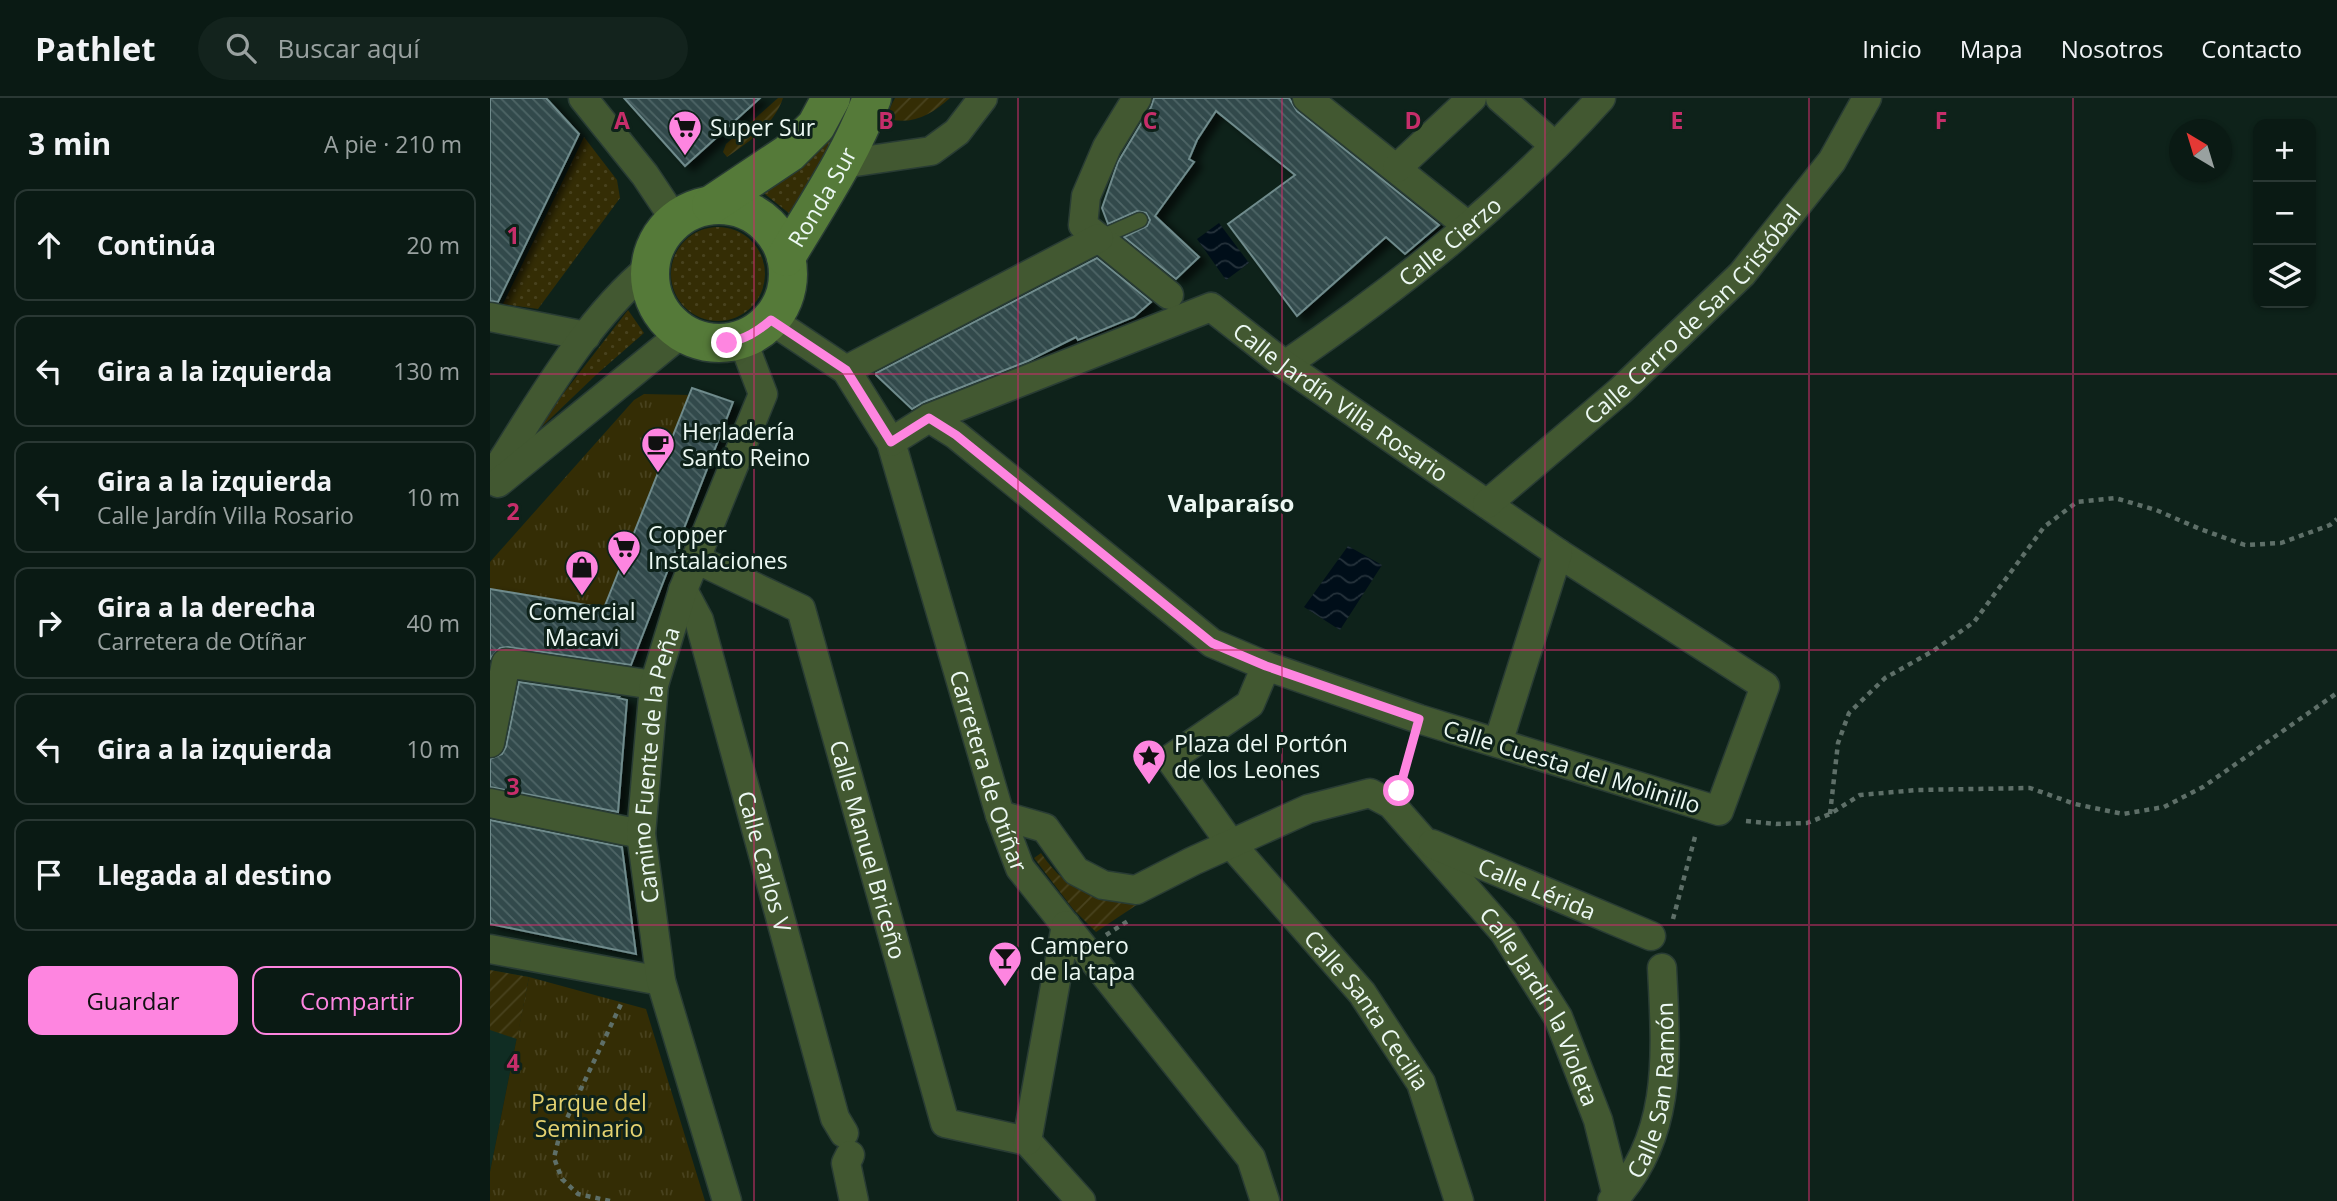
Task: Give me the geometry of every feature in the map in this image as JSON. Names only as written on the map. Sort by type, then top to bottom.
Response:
[{"type":"main road","name":"Ronda Sur","points":[[711,205],[789,153],[816,126],[831,98]]},
{"type":"main road","name":"Ronda Sur","points":[[786,257],[842,164],[872,98]]},
{"type":"main road","points":[[711,205],[744,209],[771,228],[780,241],[788,273],[787,290],[780,306],[757,330],[711,343],[696,340],[669,324],[656,304],[650,282],[650,267],[654,249],[675,220],[693,210],[711,205]]},
{"type":"street","points":[[583,98],[645,175],[675,220]]},
{"type":"street","points":[[842,164],[931,151],[957,132],[983,98]]},
{"type":"street","points":[[1137,98],[1107,147],[1086,196],[1083,225],[1169,295]]},
{"type":"street","points":[[1307,98],[1468,226]]},
{"type":"street","points":[[1397,168],[1472,98]]},
{"type":"street","points":[[1500,98],[1555,146]]},
{"type":"street","name":"Calle Cierzo","points":[[1285,365],[1363,312],[1468,226],[1555,146],[1601,98]]},
{"type":"street","name":"Calle Cerro de San Cristóbal","points":[[1487,503],[1620,391],[1742,275],[1832,161],[1867,98]]},
{"type":"street","points":[[846,370],[1098,238]]},
{"type":"street","points":[[490,480],[586,336],[628,284],[650,267]]},
{"type":"street","name":"Calle Jardín Villa Rosario","points":[[891,442],[929,418],[1211,307],[1285,365],[1558,553],[1765,686],[1719,811]]},
{"type":"street","points":[[490,317],[586,336]]},
{"type":"street","name":"Carretera de Otíñar","points":[[757,330],[846,370],[891,442],[1000,815],[1020,868],[1251,1158],[1265,1201]]},
{"type":"street","name":"Camino Fuente de la Peña","points":[[727,1201],[661,982],[640,834],[654,685],[683,590],[763,394],[757,330]]},
{"type":"street","points":[[490,489],[682,333]]},
{"type":"street","name":"Calle Cuesta del Molinillo","points":[[929,418],[956,435],[1212,643],[1266,666],[1419,719],[1719,811]]},
{"type":"street","points":[[1498,743],[1558,553]]},
{"type":"street","name":"Calle Manuel Briceño","points":[[696,559],[801,608],[945,1123],[1027,1141]]},
{"type":"street","name":"Calle Carlos V","points":[[683,590],[699,620],[835,1118],[847,1144],[846,1163],[854,1201]]},
{"type":"street","points":[[490,743],[506,663],[654,685]]},
{"type":"street","points":[[1231,844],[1170,759],[1250,704],[1266,666]]},
{"type":"street","name":"Calle Jardín la Violeta","points":[[1000,815],[1045,828],[1076,870],[1103,885],[1136,890],[1308,809],[1370,793],[1391,804],[1504,933],[1558,1017],[1598,1120],[1614,1198]]},
{"type":"street","points":[[490,803],[640,834]]},
{"type":"street","name":"Calle Lérida","points":[[1423,840],[1661,932]]},
{"type":"street","name":"Calle Santa Cecilia","points":[[1231,844],[1362,993],[1421,1083],[1459,1201]]},
{"type":"street","points":[[1066,925],[1027,1141],[1081,1201]]},
{"type":"street","points":[[490,949],[661,982]]},
{"type":"street","name":"Calle San Ramón","points":[[1614,1198],[1642,1160],[1660,1110],[1666,1046],[1662,968]]},
{"type":"lane","points":[[1098,238],[1140,220]]},
{"type":"path","points":[[1830,814],[1838,743],[1849,713],[1885,678],[1933,651],[1974,622],[2044,527],[2077,502],[2115,498],[2156,510],[2245,545],[2281,543],[2330,525],[2337,519]]},
{"type":"path","points":[[1719,811],[1744,821],[1807,824],[1830,814],[1860,795],[1988,788],[2030,788],[2075,804],[2123,814],[2164,807],[2203,787],[2337,693]]},
{"type":"path","points":[[1399,791],[1419,719]]},
{"type":"path","points":[[1661,932],[1698,829]]},
{"type":"path","points":[[610,1201],[578,1194],[562,1179],[554,1158],[560,1133],[626,994]]},
{"type":"shaded area","points":[[490,970],[529,977],[490,1172]]},
{"type":"green space","points":[[778,98],[783,98],[774,116],[752,138],[727,157],[723,152],[726,144]]},
{"type":"green space","points":[[895,98],[950,98],[924,116],[901,121],[892,120],[890,114]]},
{"type":"green space","points":[[832,128],[841,131],[795,218],[761,191]]},
{"type":"green space","points":[[584,137],[617,180],[620,198],[538,309],[503,304]]},
{"type":"green space","points":[[718,227],[736,231],[751,241],[761,256],[765,274],[761,292],[751,307],[736,317],[718,321],[700,317],[685,307],[675,292],[671,274],[675,256],[685,241],[700,231]]},
{"type":"green space","points":[[628,310],[644,333],[525,443]]},
{"type":"green space","points":[[644,394],[689,395],[604,608],[490,589],[490,562],[634,400]]},
{"type":"green space","points":[[1041,853],[1062,878],[1086,892],[1112,899],[1144,900],[1096,932],[1073,909],[1034,858]]},
{"type":"green space","points":[[490,970],[529,977],[517,1039],[490,1030]]},
{"type":"green space","name":"Parque del Seminario","points":[[529,977],[646,1009],[705,1201],[490,1201],[490,1172]]},
{"type":"water","points":[[1219,223],[1249,263],[1226,280],[1197,239]]},
{"type":"water","points":[[1348,546],[1382,565],[1340,630],[1304,607]]},
{"type":"building","points":[[490,98],[546,98],[579,134],[498,302],[490,301]]},
{"type":"building","points":[[624,98],[760,98],[685,166]]},
{"type":"building","points":[[1154,98],[1289,98],[1297,111],[1439,225],[1405,254],[1386,237],[1297,316],[1228,224],[1295,175],[1216,111],[1197,140],[1189,159],[1194,162],[1155,216],[1199,257],[1176,279],[1124,237],[1147,226],[1150,220],[1146,213],[1137,211],[1108,224],[1102,208],[1118,162]]},
{"type":"building","points":[[1097,258],[1151,302],[1134,317],[1078,340],[1076,337],[1028,361],[912,409],[876,375],[876,373]]},
{"type":"building","points":[[692,388],[733,402],[631,665],[508,647],[500,648],[490,659],[490,589],[604,608]]},
{"type":"building","points":[[519,682],[627,700],[618,812],[490,787],[490,759],[502,754],[506,747]]},
{"type":"building","points":[[490,820],[622,847],[636,954],[490,924]]},
{"type":"place","name":"Super Sur","points":[[685,157]]},
{"type":"place","name":"Herladería Santo Reino","points":[[658,474]]},
{"type":"place","name":"Copper Instalaciones","points":[[624,577]]},
{"type":"place","name":"Comercial Macavi","points":[[582,597]]},
{"type":"place","name":"Plaza del Portón de los Leones","points":[[1149,786]]},
{"type":"place","name":"Campero de la tapa","points":[[1005,988]]},
{"type":"district","name":"Valparaíso","points":[[1231,502]]},
{"type":"route","points":[[727,343],[742,340],[771,320],[846,370],[891,442],[929,418],[956,435],[1212,643],[1266,666],[1419,719],[1399,791]]}]
